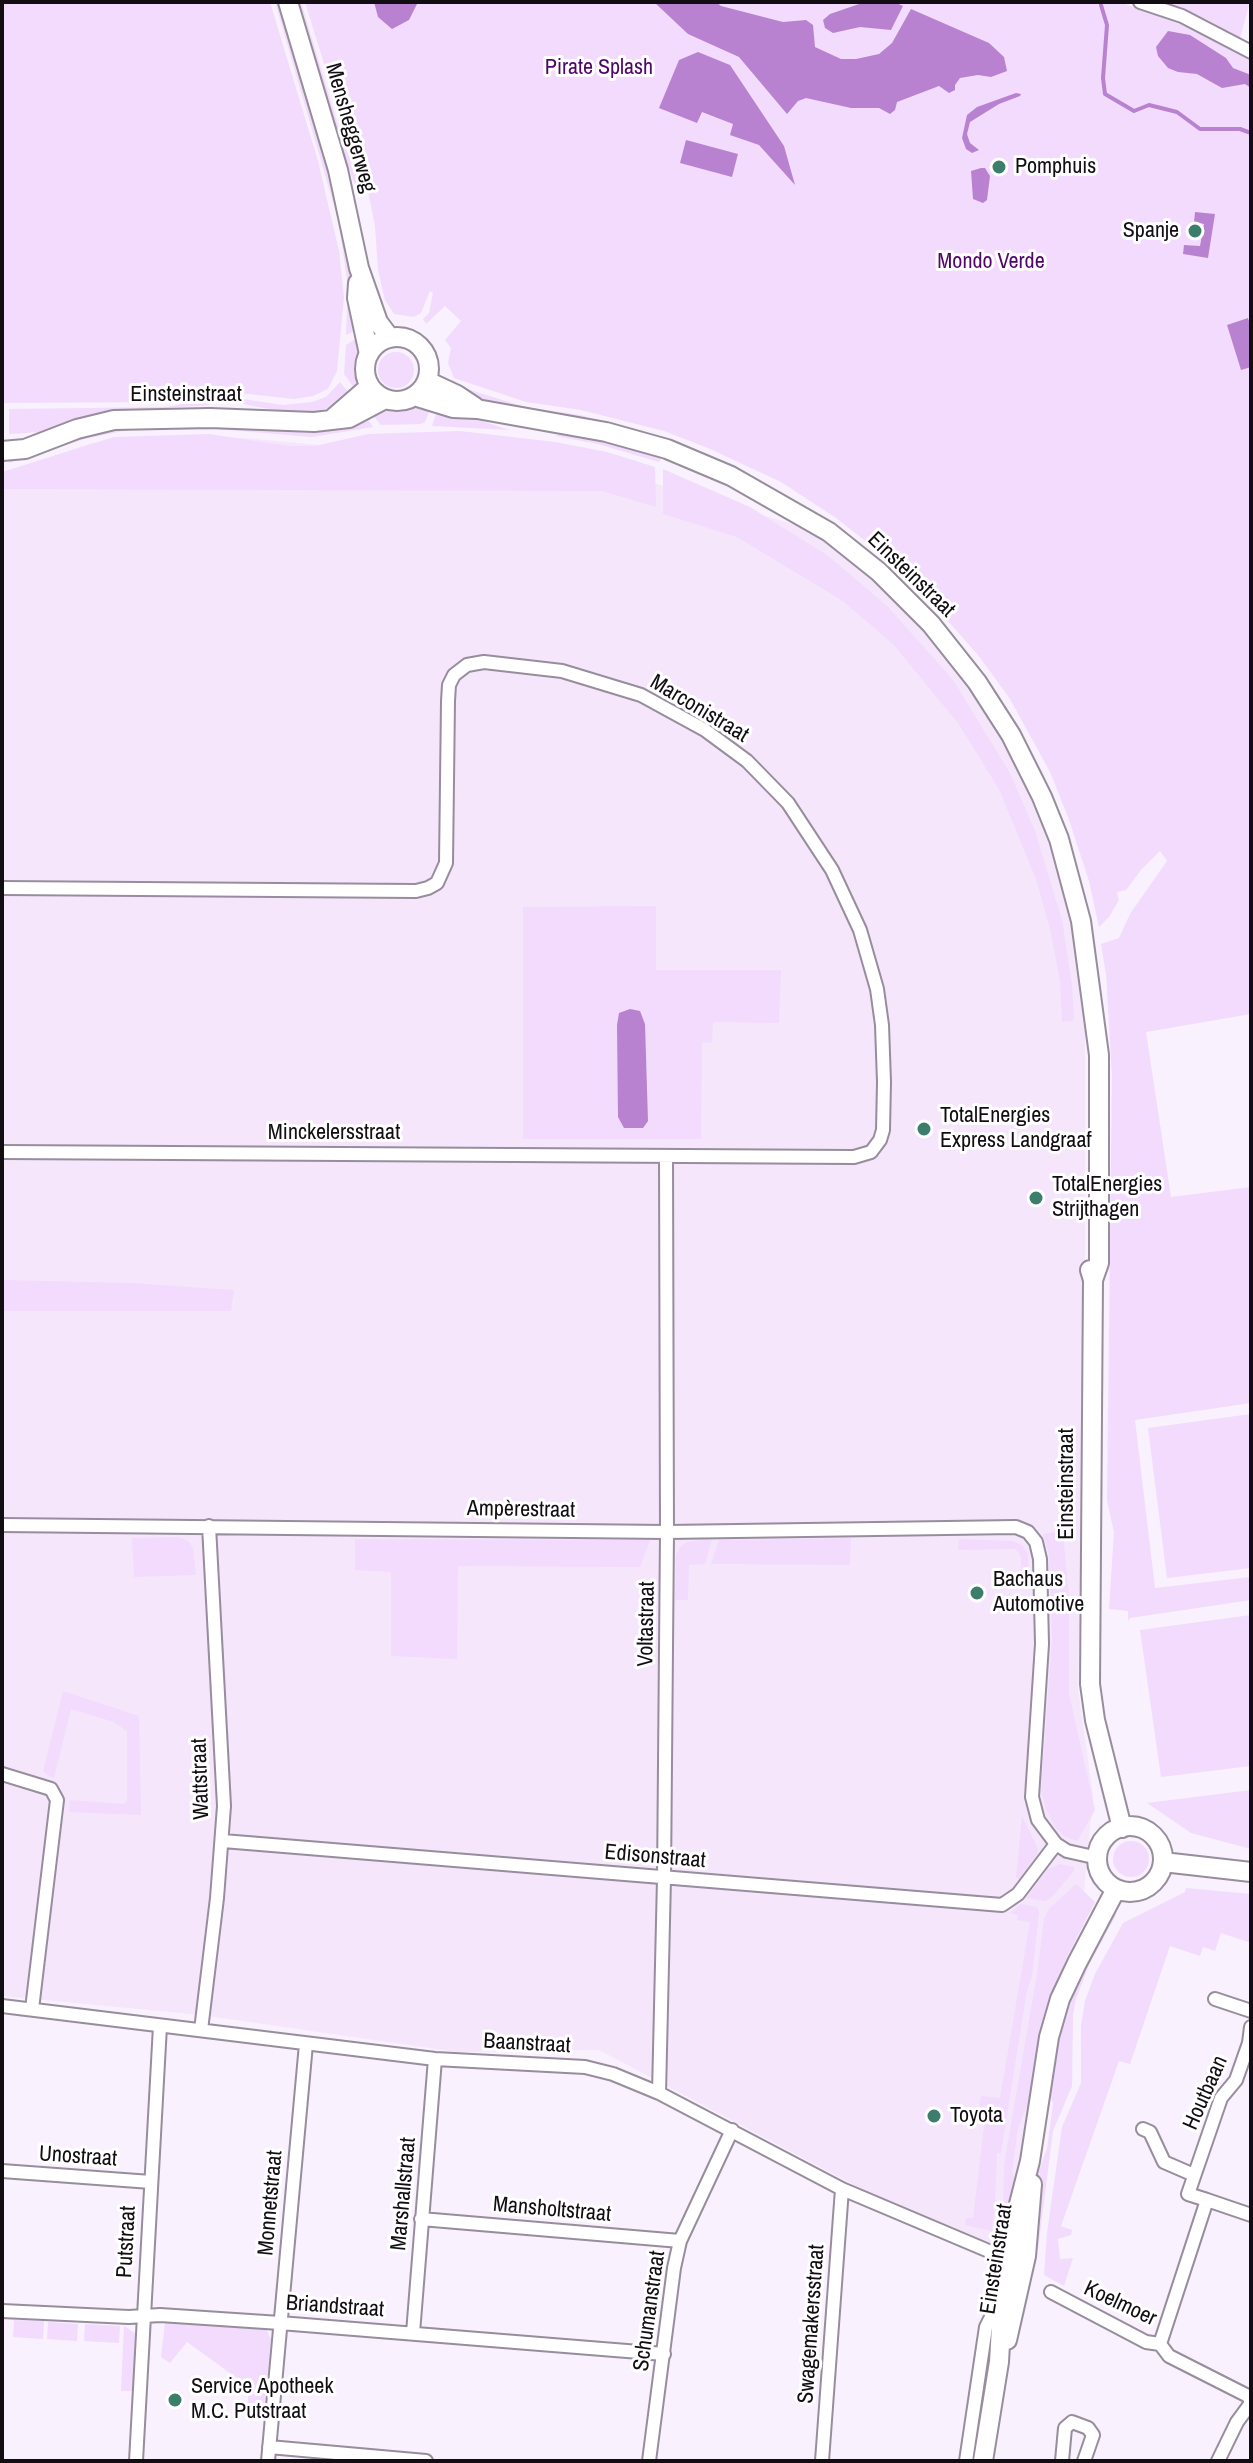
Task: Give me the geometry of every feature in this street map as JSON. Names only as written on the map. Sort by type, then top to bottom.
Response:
[{"type":"main road","name":"Mensheggerweg","points":[[288,2],[336,159],[359,268],[378,322],[390,338]]},
{"type":"main road","name":"Mensheggerweg","points":[[359,268],[357,298],[369,354]]},
{"type":"main road","points":[[401,337],[420,346],[429,363],[427,381],[414,396],[395,401],[385,399],[370,386],[366,375],[369,354],[374,346],[390,338],[401,337]]},
{"type":"main road","name":"Einsteinstraat","points":[[427,381],[457,395],[477,409]]},
{"type":"main road","points":[[332,419],[370,386]]},
{"type":"main road","name":"Einsteinstraat","points":[[414,396],[453,408],[477,409],[606,432],[667,449],[731,476],[829,532],[879,572],[931,624],[977,682],[1027,764],[1059,839],[1073,887],[1086,948],[1099,1055],[1099,1263],[1093,1280],[1090,1684],[1095,1720],[1122,1828]]},
{"type":"main road","name":"Einsteinstraat","points":[[2,451],[25,449],[94,424],[129,418],[238,418],[301,422],[349,418],[385,399]]},
{"type":"main road","name":"Einsteinstraat","points":[[2,439],[42,441]]},
{"type":"main road","points":[[1131,1826],[1148,1832],[1160,1845],[1163,1862],[1157,1879],[1151,1886],[1134,1892],[1116,1889],[1101,1874],[1098,1858],[1105,1839],[1122,1828],[1131,1826]]},
{"type":"main road","points":[[1163,1862],[1251,1872]]},
{"type":"main road","name":"Einsteinstraat","points":[[983,2461],[999,2362],[1002,2309],[1049,2037],[1060,1999],[1116,1889]]},
{"type":"main road","name":"Einsteinstraat","points":[[999,2362],[1016,2308],[1026,2256],[1031,2207],[1030,2161]]},
{"type":"street","points":[[1140,2],[1182,16],[1250,50]]},
{"type":"street","name":"Marconistraat","points":[[2,888],[416,891],[428,888],[437,883],[446,863],[449,685],[459,669],[474,662],[536,666],[591,678],[641,695],[705,730],[747,761],[796,814],[819,846],[847,898],[868,955],[882,1025],[883,1130],[871,1152],[854,1157],[666,1156]]},
{"type":"street","name":"Minckelersstraat","points":[[2,1152],[666,1156]]},
{"type":"street","name":"Voltastraat","points":[[659,2093],[667,1532],[666,1156]]},
{"type":"street","name":"Ampèrestraat","points":[[2,1525],[667,1532],[1016,1527],[1028,1532],[1034,1539],[1040,1559],[1042,1644],[1032,1797],[1038,1820],[1056,1844]]},
{"type":"street","name":"Wattstraat","points":[[201,2030],[223,1841],[224,1806],[209,1526]]},
{"type":"street","points":[[2,1774],[51,1789],[57,1800],[32,2009]]},
{"type":"street","name":"Edisonstraat","points":[[223,1841],[1002,1905],[1018,1894],[1056,1844]]},
{"type":"street","points":[[1056,1844],[1067,1851],[1098,1858]]},
{"type":"street","points":[[1215,1999],[1251,2011]]},
{"type":"street","name":"Baanstraat","points":[[2,2006],[435,2059],[585,2067],[613,2074],[659,2093],[842,2189],[1010,2260]]},
{"type":"street","name":"Putstraat","points":[[136,2461],[160,2026]]},
{"type":"street","name":"Houtbaan","points":[[1143,2129],[1150,2132],[1164,2162],[1194,2175],[1221,2098],[1236,2080],[1249,2043],[1251,2027]]},
{"type":"street","name":"Monnetstraat","points":[[268,2461],[306,2044]]},
{"type":"street","name":"Marshallstraat","points":[[413,2333],[435,2059]]},
{"type":"street","name":"Schumanstraat","points":[[649,2461],[680,2241],[732,2130]]},
{"type":"street","name":"Unostraat","points":[[2,2171],[151,2182]]},
{"type":"street","points":[[1194,2175],[1188,2194],[1251,2215]]},
{"type":"street","name":"Swagemakersstraat","points":[[822,2461],[842,2189]]},
{"type":"street","points":[[1160,2344],[1207,2200]]},
{"type":"street","name":"Mansholtstraat","points":[[421,2219],[680,2241]]},
{"type":"street","name":"Koelmoer","points":[[1051,2292],[1146,2342],[1160,2344],[1169,2356],[1248,2396],[1251,2402]]},
{"type":"street","points":[[966,2461],[986,2327],[992,2315],[1002,2309]]},
{"type":"street","name":"Briandstraat","points":[[2,2311],[280,2323],[664,2354]]},
{"type":"street","points":[[1218,2461],[1237,2422],[1251,2402]]},
{"type":"street","points":[[1062,2461],[1065,2428],[1072,2422],[1088,2428],[1093,2435],[1084,2461]]},
{"type":"street","points":[[269,2447],[426,2461]]},
{"type":"shaded area","points":[[374,2],[418,2],[409,20],[392,29],[378,17]]},
{"type":"shaded area","points":[[654,2],[716,2],[721,6],[783,22],[806,20],[813,25],[815,47],[841,59],[879,54],[892,43],[911,9],[989,43],[1004,57],[1007,71],[991,77],[978,75],[960,78],[955,90],[949,93],[939,86],[897,102],[890,114],[879,108],[851,108],[806,98],[798,101],[787,114],[739,57],[688,34]]},
{"type":"shaded area","points":[[865,2],[894,2],[903,6],[891,30],[860,27],[833,33],[825,28],[823,20],[830,14]]},
{"type":"shaded area","points":[[1168,31],[1190,35],[1226,58],[1233,68],[1251,75],[1251,88],[1245,84],[1222,88],[1197,74],[1168,68],[1158,56],[1156,47]]},
{"type":"shaded area","points":[[698,52],[730,65],[784,146],[795,185],[759,145],[730,135],[733,124],[702,112],[697,123],[659,108],[679,60]]},
{"type":"shaded area","points":[[1021,94],[970,122],[967,134],[970,143],[979,150],[972,153],[966,149],[962,138],[967,115],[977,107]]},
{"type":"shaded area","points":[[686,140],[738,154],[732,177],[680,163]]},
{"type":"shaded area","points":[[985,168],[990,176],[987,200],[983,203],[973,199],[971,171]]},
{"type":"shaded area","points":[[1195,212],[1215,214],[1208,258],[1183,254],[1184,245],[1200,246],[1204,224],[1194,222]]},
{"type":"shaded area","points":[[1248,318],[1251,327],[1251,367],[1241,370],[1227,325]]},
{"type":"shaded area","points":[[244,438],[362,449],[572,459],[809,529],[893,596],[956,664],[997,727],[1042,817],[1062,878],[1076,937],[1085,1020],[1085,1347],[1078,1689],[1093,1795],[1082,1913],[1052,1985],[1006,2249],[869,2193],[599,2050],[457,2052],[201,2015],[2,1996],[2,474],[92,443]]},
{"type":"shaded area","points":[[630,1009],[640,1011],[645,1024],[648,1121],[643,1128],[624,1128],[618,1117],[617,1025],[619,1013]]},
{"type":"green space","points":[[2,2],[270,2],[318,161],[339,251],[344,297],[337,371],[328,389],[313,396],[294,399],[240,393],[207,394],[162,402],[2,403]]},
{"type":"green space","points":[[275,2],[280,2],[328,163],[350,262],[359,329],[346,335],[348,286],[339,223]]},
{"type":"green space","points":[[296,2],[301,2],[341,135],[363,193],[358,193],[344,156]]},
{"type":"green space","name":"Mondo Verde","points":[[305,2],[1120,2],[1188,27],[1251,61],[1251,1014],[1146,1032],[1171,1197],[1251,1187],[1251,1403],[1135,1420],[1155,1588],[1251,1577],[1251,1600],[1130,1618],[1128,1621],[1128,1611],[1109,1609],[1114,1532],[1107,1501],[1112,1075],[1106,974],[1101,944],[1119,938],[1130,914],[1167,861],[1160,851],[1126,890],[1117,892],[1119,900],[1099,927],[1089,881],[1068,817],[1050,772],[1010,699],[978,655],[924,594],[877,550],[836,518],[781,482],[664,431],[581,410],[526,402],[454,378],[448,363],[451,348],[445,340],[461,321],[445,306],[426,324],[423,319],[429,313],[433,293],[430,291],[421,313],[414,317],[394,314],[385,300],[368,191],[342,122]]},
{"type":"green space","points":[[1156,2],[1250,2],[1240,38],[1206,19]]},
{"type":"green space","points":[[360,336],[363,347],[355,389],[344,374],[346,345]]},
{"type":"green space","points":[[396,352],[409,357],[414,370],[409,383],[396,388],[383,383],[378,370],[383,357]]},
{"type":"green space","points":[[340,382],[351,396],[343,403],[318,411],[290,413],[243,404],[243,399],[283,405],[312,402],[326,397]]},
{"type":"green space","points":[[454,385],[525,407],[580,415],[668,439],[667,442],[485,400],[463,393]]},
{"type":"green space","points":[[209,399],[209,405],[151,409],[41,432],[9,434],[9,409],[167,407]]},
{"type":"green space","points":[[431,407],[425,422],[421,424],[381,425],[372,414],[385,408]]},
{"type":"green space","points":[[437,410],[485,422],[509,430],[432,426]]},
{"type":"green space","points":[[366,417],[373,427],[312,437],[216,429],[128,430],[88,438],[9,463],[9,458],[113,429],[212,426],[315,433],[345,427]]},
{"type":"green space","points":[[460,431],[555,442],[607,452],[655,467],[656,507],[602,491],[2,489],[2,472],[114,437],[209,434],[289,446],[315,446],[368,434]]},
{"type":"green space","points":[[568,433],[662,457],[659,462],[598,444],[555,436]]},
{"type":"green space","points":[[663,469],[750,507],[827,555],[887,606],[953,680],[1010,773],[1035,831],[1062,920],[1072,985],[1072,1021],[1062,1022],[1060,981],[1036,879],[999,789],[958,723],[893,644],[843,601],[737,537],[663,514]]},
{"type":"green space","points":[[656,906],[656,970],[781,970],[779,1023],[713,1022],[712,1042],[702,1043],[701,1139],[523,1139],[523,907]]},
{"type":"green space","points":[[2,1280],[131,1283],[234,1290],[231,1311],[2,1311]]},
{"type":"green space","points":[[1251,1414],[1251,1568],[1167,1578],[1148,1428]]},
{"type":"green space","points":[[1059,1531],[1063,1534],[1069,1595],[1069,1694],[1095,1810],[1077,1841],[1064,1836],[1055,1827],[1041,1790],[1052,1640],[1049,1555],[1043,1534]]},
{"type":"green space","points":[[179,1537],[188,1541],[193,1548],[196,1575],[134,1577],[132,1538]]},
{"type":"green space","points":[[851,1538],[850,1565],[711,1564],[719,1540]]},
{"type":"green space","points":[[355,1539],[650,1540],[640,1567],[458,1566],[457,1659],[391,1656],[391,1572],[355,1570]]},
{"type":"green space","points":[[712,1539],[705,1564],[689,1565],[688,1600],[675,1600],[676,1555],[680,1547],[687,1542]]},
{"type":"green space","points":[[959,1539],[1013,1541],[1023,1546],[1028,1555],[1029,1578],[1021,1578],[1021,1557],[1016,1549],[958,1550]]},
{"type":"green space","points":[[1251,1615],[1251,1766],[1161,1777],[1140,1630]]},
{"type":"green space","points":[[63,1691],[139,1716],[141,1815],[69,1812],[70,1800],[124,1804],[127,1800],[127,1731],[114,1722],[71,1709],[54,1778],[43,1772]]},
{"type":"green space","points":[[1251,1790],[1251,1849],[1191,1833],[1147,1803]]},
{"type":"green space","points":[[1022,1816],[1038,1849],[1019,1879],[1016,1877]]},
{"type":"green space","points":[[1131,1841],[1144,1846],[1149,1859],[1144,1872],[1131,1877],[1118,1872],[1113,1859],[1118,1846]]},
{"type":"green space","points":[[1060,1864],[1074,1867],[1074,1871],[1052,1897],[1045,1901],[1026,1898],[1048,1869]]},
{"type":"green space","points":[[1076,1884],[1095,1902],[1066,1959],[1046,2013],[1028,2103],[1018,2128],[1012,2172],[1017,2186],[1005,2239],[998,2243],[1003,2219],[1004,2165],[1044,1919],[1049,1909]]},
{"type":"green space","points":[[1186,1888],[1251,1894],[1251,1943],[1221,1933],[1215,1951],[1203,1947],[1200,1956],[1170,1946],[1130,2064],[1119,2061],[1061,2226],[1072,2230],[1071,2235],[1058,2239],[1060,2259],[1073,2258],[1064,2286],[1044,2275],[1047,2233],[1062,2127],[1081,2083],[1081,2025],[1085,2001],[1095,1974],[1123,1923],[1185,1892]]},
{"type":"green space","points":[[1021,1904],[1037,1907],[1039,1912],[1032,1976],[1027,1990],[1001,2153],[997,2153],[992,2231],[965,2225],[966,2218],[973,2218],[985,2119],[978,2118],[981,2096],[1000,2098],[1030,1922],[1017,1920],[1018,1915],[1010,1913]]},
{"type":"green space","points":[[1115,1913],[1076,1999],[1072,2086],[1053,2131],[1038,2249],[1032,2249],[1038,2173],[1047,2149],[1053,2104],[1049,2092],[1060,2032],[1080,1977]]},
{"type":"green space","points":[[14,2320],[44,2321],[43,2339],[13,2337]]},
{"type":"green space","points":[[48,2322],[78,2324],[77,2341],[47,2339]]},
{"type":"green space","points":[[165,2322],[266,2329],[271,2339],[264,2408],[248,2408],[248,2386],[187,2342],[170,2363],[161,2357]]},
{"type":"green space","points":[[85,2324],[120,2326],[119,2343],[84,2341]]},
{"type":"green space","points":[[124,2326],[135,2333],[133,2391],[121,2391]]},
{"type":"waterway","points":[[1101,5],[1107,25],[1103,78],[1105,94],[1134,111],[1149,105],[1177,112],[1200,129],[1240,129],[1251,133]]},
{"type":"place","name":"Pomphuis","points":[[999,167]]},
{"type":"place","name":"Spanje","points":[[1195,231]]},
{"type":"place","name":"TotalEnergies Express Landgraaf","points":[[924,1129]]},
{"type":"place","name":"TotalEnergies Strijthagen","points":[[1036,1198]]},
{"type":"place","name":"Bachaus Automotive","points":[[977,1593]]},
{"type":"place","name":"Toyota","points":[[934,2116]]},
{"type":"place","name":"Service Apotheek M.C. Putstraat","points":[[175,2400]]},
{"type":"park label","name":"Pirate Splash","points":[[599,68]]}]
